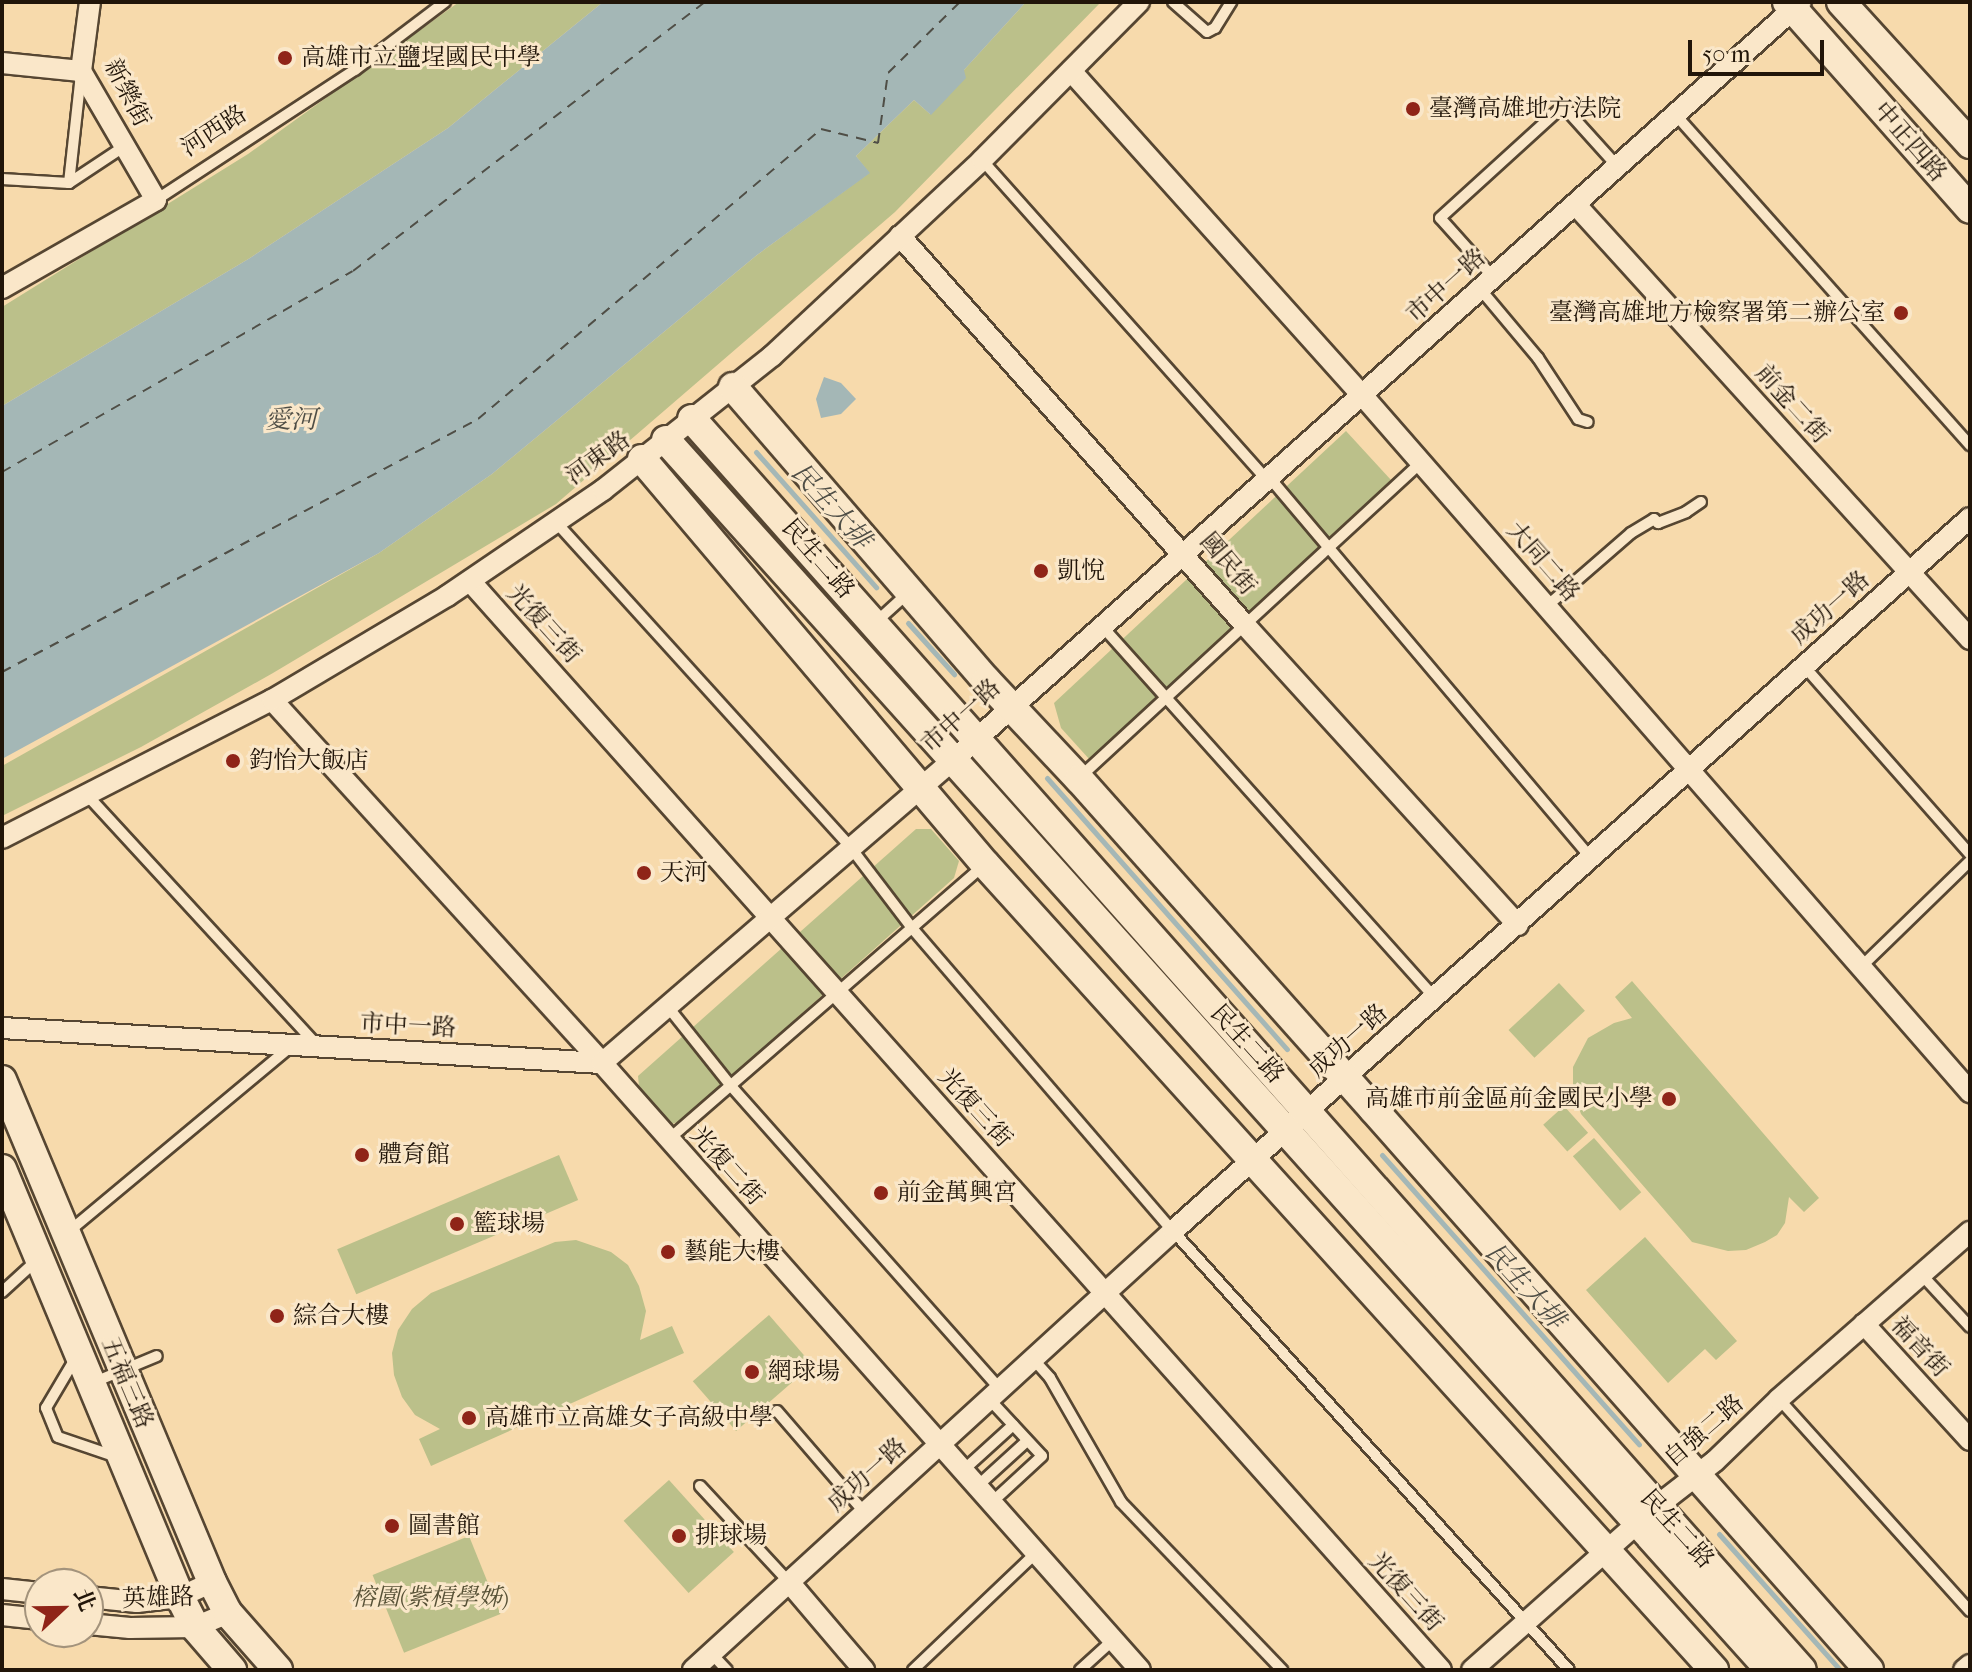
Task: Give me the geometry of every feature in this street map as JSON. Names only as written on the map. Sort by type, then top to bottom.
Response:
[{"type":"main road","name":"中正四路","points":[[1841,2],[1970,144]]},
{"type":"main road","name":"中正四路","points":[[1794,4],[1970,209]]},
{"type":"main road","points":[[733,387],[908,592],[1079,779],[1869,1670]]},
{"type":"main road","name":"民生二路","points":[[692,419],[1308,1113],[1647,1515],[1770,1670]]},
{"type":"main road","name":"民生二路","points":[[666,440],[1285,1133],[1647,1515],[1802,1670]]},
{"type":"main road","points":[[642,459],[985,864],[1608,1549],[1714,1670]]},
{"type":"main road","name":"五福三路","points":[[2,1080],[212,1582],[228,1613],[278,1670]]},
{"type":"main road","name":"五福三路","points":[[2,1169],[180,1597],[195,1627],[232,1670]]},
{"type":"street","name":"新樂街","points":[[90,2],[81,71],[156,200]]},
{"type":"street","name":"河東路","points":[[2,838],[272,700],[470,581],[642,459],[772,356],[982,160],[1139,2]]},
{"type":"street","name":"市中一路","points":[[2,1028],[602,1063],[953,760],[1183,551],[1363,396],[1794,4]]},
{"type":"street","points":[[2,63],[81,71]]},
{"type":"street","name":"大同二路","points":[[1071,71],[1422,462],[1970,1092]]},
{"type":"street","name":"河西路","points":[[2,288],[156,200]]},
{"type":"street","name":"前金二街","points":[[1575,204],[1970,639]]},
{"type":"street","name":"國民街","points":[[900,236],[1183,551],[1244,624],[1518,925]]},
{"type":"street","name":"成功一路","points":[[693,1670],[1173,1231],[1970,518]]},
{"type":"street","name":"光復三街","points":[[470,581],[1441,1670]]},
{"type":"street","name":"光復二街","points":[[272,700],[602,1063],[939,1444],[964,1466],[1140,1670]]},
{"type":"street","name":"自強二路","points":[[1472,1670],[1647,1515],[1715,1461],[1779,1399],[1970,1232]]},
{"type":"street","name":"福音街","points":[[1864,1324],[1970,1440]]},
{"type":"street","name":"英雄路","points":[[104,1599],[137,1602],[180,1597],[212,1582]]},
{"type":"street","points":[[789,1582],[864,1670]]},
{"type":"street","points":[[2,1589],[24,1591]]},
{"type":"street","name":"英雄路","points":[[104,1626],[195,1627],[228,1613]]},
{"type":"street","points":[[2,1615],[24,1617]]},
{"type":"street","points":[[1964,1670],[1970,1665]]},
{"type":"lane","name":"河西路","points":[[156,200],[355,70],[445,2]]},
{"type":"lane","points":[[1173,2],[1207,32],[1215,28],[1231,2]]},
{"type":"lane","points":[[69,183],[81,71]]},
{"type":"lane","points":[[1588,422],[1578,419],[1440,218],[1563,106],[1617,166]]},
{"type":"lane","points":[[1674,113],[1970,445]]},
{"type":"lane","points":[[2,179],[69,183],[125,146]]},
{"type":"lane","points":[[982,160],[1328,546],[1592,859]]},
{"type":"lane","points":[[1079,779],[1422,462]]},
{"type":"lane","points":[[1547,606],[1631,533],[1654,519],[1658,523],[1686,512],[1701,502]]},
{"type":"lane","points":[[555,521],[851,848],[912,928],[1173,1231],[1569,1670]]},
{"type":"lane","points":[[874,624],[908,592]]},
{"type":"lane","points":[[1101,625],[1435,998]]},
{"type":"lane","points":[[1804,666],[1970,854]]},
{"type":"lane","points":[[87,795],[318,1047]]},
{"type":"lane","points":[[1862,966],[1970,861]]},
{"type":"lane","points":[[669,1139],[985,864]]},
{"type":"lane","points":[[668,1007],[731,1086],[996,1395],[1013,1425],[1042,1456],[994,1500],[983,1481],[964,1466],[1013,1425]]},
{"type":"lane","points":[[65,1235],[290,1047]]},
{"type":"lane","points":[[2,1292],[39,1259]]},
{"type":"lane","points":[[1921,1274],[1970,1327]]},
{"type":"lane","points":[[78,1354],[46,1408],[58,1437],[123,1459]]},
{"type":"lane","points":[[91,1383],[157,1356]]},
{"type":"lane","points":[[1034,1360],[1050,1378],[1121,1502],[1282,1670]]},
{"type":"lane","points":[[1779,1399],[1970,1611]]},
{"type":"lane","points":[[777,1411],[865,1513]]},
{"type":"lane","points":[[983,1481],[1027,1441]]},
{"type":"lane","points":[[700,1486],[789,1582]]},
{"type":"lane","points":[[913,1670],[1036,1553]]},
{"type":"lane","points":[[1080,1670],[1113,1640]]},
{"type":"lane","points":[[711,1653],[727,1670]]},
{"type":"green space","points":[[459,2],[603,2],[448,128],[250,258],[2,406],[2,307],[248,154]]},
{"type":"green space","points":[[1026,2],[1101,2],[895,212],[556,504],[273,673],[141,747],[2,816],[2,766],[379,553],[492,474],[757,255],[869,173],[856,156],[914,100],[930,114],[963,71]]},
{"type":"green space","points":[[1346,431],[1391,480],[1090,760],[1061,728],[1054,703]]},
{"type":"green space","points":[[916,829],[931,829],[959,861],[954,878],[681,1121],[672,1124],[639,1086],[638,1076]]},
{"type":"green space","points":[[1632,981],[1819,1198],[1804,1212],[1789,1197],[1785,1223],[1777,1235],[1765,1242],[1746,1250],[1728,1251],[1692,1242],[1581,1114],[1573,1091],[1573,1067],[1588,1038],[1614,1023],[1632,1018],[1615,997]]},
{"type":"green space","points":[[1559,983],[1585,1011],[1534,1058],[1509,1030]]},
{"type":"green space","points":[[1564,1106],[1588,1133],[1567,1151],[1543,1125]]},
{"type":"green space","points":[[1594,1138],[1641,1192],[1620,1211],[1573,1156]]},
{"type":"green space","name":"籃球場","points":[[559,1155],[578,1200],[356,1294],[337,1249]]},
{"type":"green space","points":[[1645,1237],[1737,1341],[1716,1360],[1705,1349],[1668,1383],[1586,1290]]},
{"type":"green space","points":[[576,1240],[611,1252],[628,1265],[639,1286],[646,1311],[640,1340],[672,1326],[684,1353],[431,1466],[419,1439],[440,1429],[415,1415],[402,1397],[394,1375],[392,1353],[398,1330],[412,1309],[431,1293],[555,1242]]},
{"type":"green space","name":"網球場","points":[[769,1315],[812,1365],[736,1431],[693,1381]]},
{"type":"green space","name":"排球場","points":[[669,1480],[734,1552],[689,1593],[624,1521]]},
{"type":"green space","name":"榕園(紫槓學姊)","points":[[469,1536],[500,1614],[404,1653],[373,1575]]},
{"type":"water","name":"愛河","points":[[603,2],[1026,2],[964,70],[966,78],[931,115],[914,100],[856,156],[870,173],[757,255],[492,474],[379,553],[2,759],[2,406],[250,258],[448,128]]},
{"type":"water","points":[[824,377],[841,383],[856,399],[841,414],[821,418],[816,399]]},
{"type":"waterway","name":"民生大排","points":[[756,452],[876,587]]},
{"type":"waterway","name":"民生大排","points":[[908,623],[954,674]]},
{"type":"waterway","name":"民生大排","points":[[1047,778],[1287,1049]]},
{"type":"waterway","name":"民生大排","points":[[1382,1155],[1639,1444]]},
{"type":"waterway","name":"民生大排","points":[[1719,1534],[1840,1670]]},
{"type":"ferry route","points":[[2,472],[353,271],[705,2]]},
{"type":"ferry route","points":[[2,672],[478,419],[821,129],[878,143],[888,73],[960,2]]},
{"type":"place","name":"高雄市立鹽埕國民中學","points":[[285,58]]},
{"type":"place","name":"臺灣高雄地方法院","points":[[1413,109]]},
{"type":"place","name":"臺灣高雄地方檢察署第二辦公室","points":[[1901,313]]},
{"type":"place","name":"凱悅","points":[[1041,571]]},
{"type":"place","name":"鈞怡大飯店","points":[[233,761]]},
{"type":"place","name":"天河","points":[[644,873]]},
{"type":"place","name":"高雄市前金區前金國民小學","points":[[1669,1099]]},
{"type":"place","name":"體育館","points":[[362,1155]]},
{"type":"place","name":"前金萬興宮","points":[[881,1193]]},
{"type":"place","name":"籃球場","points":[[457,1224]]},
{"type":"place","name":"藝能大樓","points":[[668,1252]]},
{"type":"place","name":"綜合大樓","points":[[277,1316]]},
{"type":"place","name":"網球場","points":[[752,1372]]},
{"type":"place","name":"高雄市立高雄女子高級中學","points":[[469,1418]]},
{"type":"place","name":"圖書館","points":[[392,1526]]},
{"type":"place","name":"排球場","points":[[679,1536]]}]
